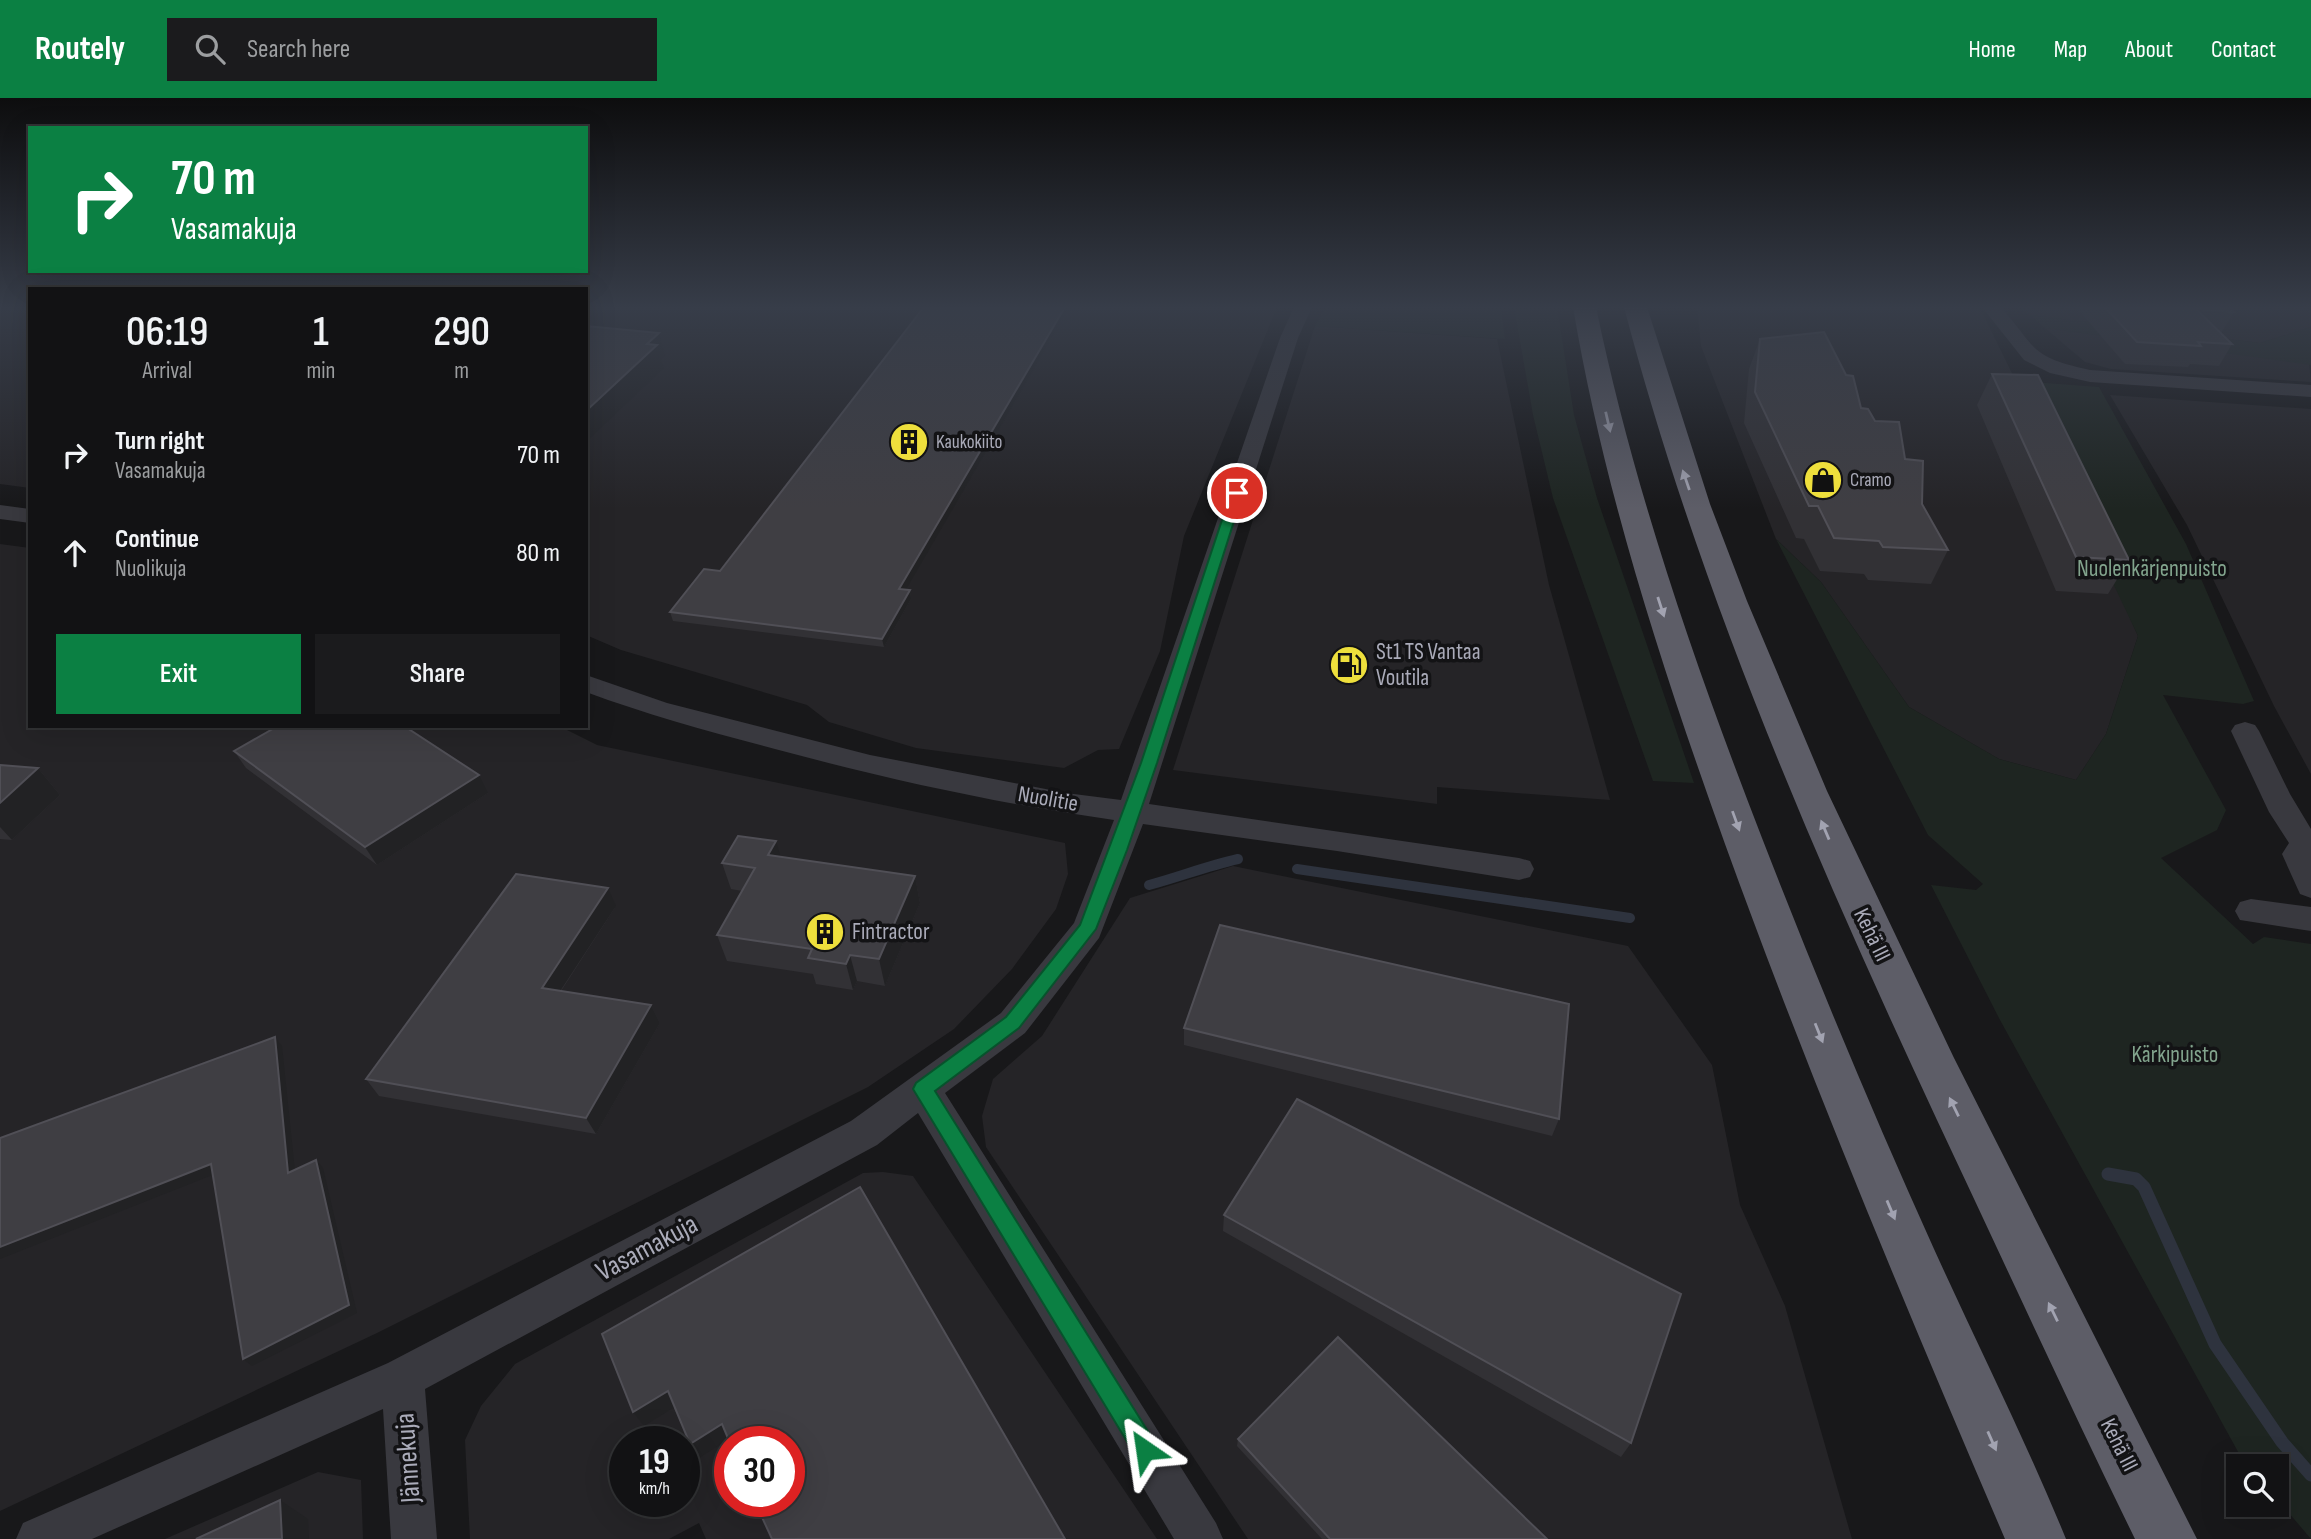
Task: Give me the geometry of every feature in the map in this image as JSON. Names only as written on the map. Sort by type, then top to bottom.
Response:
[{"type":"highway","points":[[1598,374],[1616,456],[1640,542],[1688,689],[1760,887],[1864,1147],[2036,1539]]},
{"type":"highway","name":"Kehä III","points":[[1653,374],[1709,545],[1763,688],[1846,880],[2082,1373],[2167,1539]]},
{"type":"street","name":"Vasamakuja","points":[[39,1539],[403,1378],[864,1133],[1013,1023],[1087,929],[1132,813],[1276,374]]},
{"type":"street","points":[[2081,374],[2311,391]]},
{"type":"street","points":[[0,512],[28,516]]},
{"type":"street","name":"Nuolitie","points":[[588,684],[658,709],[870,765],[1132,813],[1337,840],[1519,869]]},
{"type":"street","points":[[2245,731],[2308,846],[2297,855],[2311,886]]},
{"type":"street","points":[[2251,911],[2311,919]]},
{"type":"street","points":[[923,1089],[1200,1539]]},
{"type":"street","name":"Jännekuja","points":[[403,1378],[414,1539]]},
{"type":"shaded area","points":[[0,374],[28,374],[28,488],[0,484]]},
{"type":"shaded area","points":[[588,374],[1250,374],[1184,536],[1160,651],[1119,749],[1098,750],[1064,768],[916,748],[829,722],[807,705],[621,650],[588,636]]},
{"type":"shaded area","points":[[1300,374],[1504,374],[1549,585],[1610,800],[1437,787],[1437,804],[1173,770]]},
{"type":"shaded area","points":[[1712,374],[2012,374],[2138,636],[2106,734],[2076,780],[1999,759],[1909,707],[1821,582],[1776,539]]},
{"type":"shaded area","points":[[2192,374],[2310,374],[2311,382]]},
{"type":"shaded area","points":[[2110,395],[2311,409],[2311,774],[2274,706],[2187,525]]},
{"type":"shaded area","points":[[0,544],[28,548],[28,728],[563,728],[597,745],[1065,843],[1068,874],[1056,909],[1012,969],[954,1029],[868,1087],[377,1333],[0,1511]]},
{"type":"shaded area","points":[[1233,866],[1628,946],[1712,1065],[1740,1205],[1785,1306],[1852,1539],[1248,1539],[986,1147],[982,1116],[993,1079],[1042,1036],[1130,898]]},
{"type":"shaded area","points":[[883,1172],[913,1176],[1157,1539],[706,1539],[699,1523],[669,1539],[470,1539],[465,1440],[481,1406],[515,1364],[863,1173]]},
{"type":"shaded area","points":[[318,1472],[361,1480],[363,1539],[165,1539]]},
{"type":"green space","points":[[1526,374],[1568,374],[1574,415],[1597,498],[1694,783],[1653,781],[1553,498]]},
{"type":"green space","name":"Kärkipuisto","points":[[2017,381],[2099,387],[2186,544],[2254,701],[2243,704],[2163,695],[2226,810],[2217,830],[2161,858],[2253,944],[2264,937],[2311,944],[2311,1539],[2289,1513],[2289,1454],[2239,1454],[2000,1020],[1931,885],[1976,890],[1983,884],[1928,835],[1776,539],[1821,582],[1909,707],[1999,759],[2076,780],[2106,734],[2138,636]]},
{"type":"building","points":[[588,374],[626,374],[588,409]]},
{"type":"building","name":"Kaukokiito","points":[[872,374],[1025,374],[899,589],[910,590],[882,639],[670,612],[704,569],[720,571]]},
{"type":"building","points":[[1757,374],[1853,376],[1861,408],[1868,409],[1875,421],[1899,422],[1905,459],[1923,461],[1922,504],[1948,550],[1883,547],[1879,541],[1834,538],[1818,506],[1809,506],[1755,392]]},
{"type":"building","points":[[1992,374],[2038,375],[2129,560],[2076,557]]},
{"type":"building","points":[[274,728],[407,728],[479,775],[365,847],[234,751]]},
{"type":"building","points":[[0,765],[38,768],[0,803]]},
{"type":"building","name":"Fintractor","points":[[738,836],[776,841],[768,855],[915,876],[879,959],[850,955],[846,964],[808,958],[812,949],[717,935],[755,868],[722,863]]},
{"type":"building","points":[[516,874],[608,888],[542,988],[651,1005],[586,1118],[366,1079]]},
{"type":"building","points":[[1220,925],[1569,1004],[1559,1119],[1184,1028]]},
{"type":"building","points":[[275,1037],[288,1173],[316,1160],[349,1305],[243,1359],[211,1164],[0,1247],[0,1138]]},
{"type":"building","points":[[1297,1099],[1681,1294],[1631,1443],[1224,1215]]},
{"type":"building","points":[[860,1187],[1065,1539],[772,1539],[762,1517],[805,1517],[805,1426],[722,1424],[714,1426],[714,1429],[700,1438],[700,1426],[683,1426],[668,1391],[633,1412],[602,1334]]},
{"type":"building","points":[[1338,1337],[1547,1539],[1330,1539],[1238,1439]]},
{"type":"building","points":[[280,1500],[282,1539],[196,1539]]},
{"type":"waterway","points":[[1149,885],[1238,859]]},
{"type":"waterway","points":[[1297,869],[1630,918]]},
{"type":"waterway","points":[[2108,1174],[2136,1179],[2144,1187],[2215,1344],[2282,1442],[2311,1475]]},
{"type":"place","name":"Kaukokiito","points":[[909,442]]},
{"type":"place","name":"Cramo","points":[[1823,480]]},
{"type":"place","name":"St1 TS Vantaa Voutila","points":[[1349,665]]},
{"type":"place","name":"Fintractor","points":[[825,932]]},
{"type":"route","points":[[1145,1450],[923,1089],[1013,1023],[1087,929],[1119,850],[1149,763],[1237,493]]},
{"type":"park label","name":"Nuolenkärjenpuisto","points":[[2152,569]]}]
